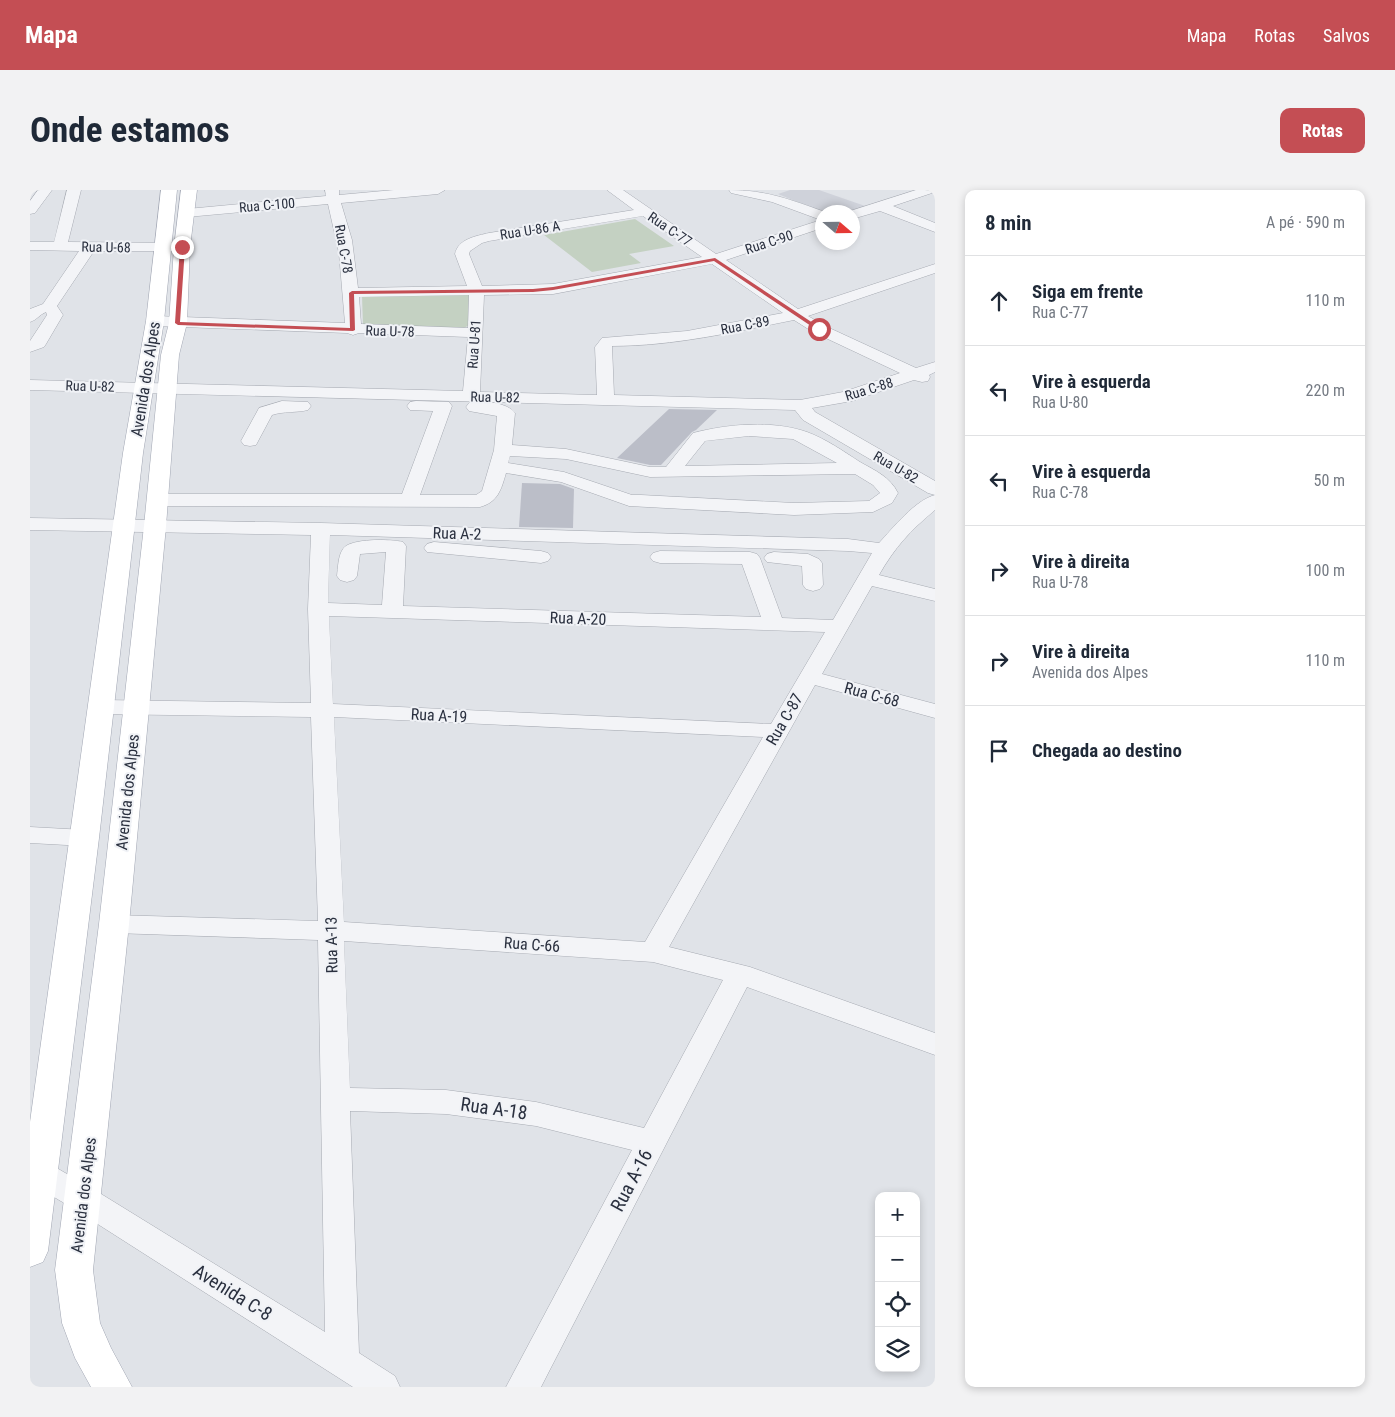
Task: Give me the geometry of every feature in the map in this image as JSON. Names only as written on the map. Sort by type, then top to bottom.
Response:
[{"type":"main road","name":"Avenida dos Alpes","points":[[30,1251],[40,1109],[85,838],[125,526],[155,321],[169,190]]},
{"type":"main road","name":"Avenida dos Alpes","points":[[112,1387],[95,1358],[81,1323],[74,1270],[114,924],[155,526],[166,388],[170,355],[178,323],[182,247],[189,190]]},
{"type":"street","points":[[30,210],[45,190]]},
{"type":"street","points":[[60,246],[74,190]]},
{"type":"street","name":"Rua C-100","points":[[187,212],[332,195],[438,190]]},
{"type":"street","points":[[615,192],[633,190]]},
{"type":"street","points":[[736,190],[776,198],[815,213]]},
{"type":"street","points":[[860,212],[930,190]]},
{"type":"street","name":"Rua C-77","points":[[615,192],[819,329],[935,384]]},
{"type":"street","name":"Rua C-78","points":[[332,195],[342,228],[352,293],[353,330]]},
{"type":"street","points":[[880,206],[935,228]]},
{"type":"street","name":"Rua U-86 A","points":[[476,292],[462,254],[468,245],[477,240],[645,212]]},
{"type":"street","name":"Rua C-90","points":[[352,293],[553,289],[715,259],[815,226]]},
{"type":"street","name":"Rua U-68","points":[[30,246],[182,247]]},
{"type":"street","points":[[30,318],[38,310],[48,307],[89,246]]},
{"type":"street","name":"Rua C-89","points":[[606,400],[603,347],[608,341],[636,341],[687,336],[796,315],[935,268]]},
{"type":"street","name":"Rua U-81","points":[[471,396],[476,333],[476,292]]},
{"type":"street","points":[[30,347],[38,344],[55,315],[53,310],[48,307]]},
{"type":"street","name":"Rua U-78","points":[[155,321],[353,330],[476,333]]},
{"type":"street","name":"Rua C-88","points":[[800,405],[846,397],[935,366]]},
{"type":"street","name":"Rua U-82","points":[[30,385],[800,405],[809,416],[934,500]]},
{"type":"street","points":[[157,500],[480,501],[492,494],[501,458],[506,413],[491,408],[442,406],[282,406],[271,408],[265,412],[250,441]]},
{"type":"street","points":[[409,500],[442,406]]},
{"type":"street","points":[[501,458],[622,497],[641,501],[794,509],[873,506],[885,499],[889,493],[886,486],[858,468],[797,434],[787,432],[741,432],[699,437],[671,472]]},
{"type":"street","points":[[501,458],[566,454],[650,472],[858,468]]},
{"type":"street","name":"Rua C-87","points":[[653,952],[884,549],[909,522],[934,500]]},
{"type":"street","name":"Rua A-2","points":[[30,524],[848,544],[884,549]]},
{"type":"street","name":"Rua A-13","points":[[321,530],[318,609],[331,931],[342,1361]]},
{"type":"street","points":[[392,612],[396,546]]},
{"type":"street","points":[[347,576],[351,551],[356,548],[396,546],[540,557]]},
{"type":"street","points":[[660,557],[808,560],[812,563],[813,585]]},
{"type":"street","points":[[750,558],[769,614],[775,624]]},
{"type":"street","points":[[868,579],[935,594]]},
{"type":"street","name":"Rua A-20","points":[[318,609],[839,626]]},
{"type":"street","name":"Rua C-68","points":[[809,677],[935,711]]},
{"type":"street","name":"Rua A-19","points":[[101,707],[210,710],[322,710],[778,731]]},
{"type":"street","points":[[30,835],[85,838]]},
{"type":"street","name":"Rua C-66","points":[[114,924],[331,931],[653,952],[740,974],[935,1044]]},
{"type":"street","name":"Rua A-16","points":[[523,1387],[740,974]]},
{"type":"street","name":"Rua A-18","points":[[334,1099],[446,1102],[536,1114],[651,1142]]},
{"type":"street","name":"Avenida C-8","points":[[35,1171],[82,1198],[382,1387]]},
{"type":"shaded area","points":[[790,190],[819,190],[868,207],[860,210],[860,205],[815,205],[815,209],[778,194]]},
{"type":"green space","points":[[635,219],[674,246],[629,254],[641,263],[592,272],[544,235]]},
{"type":"green space","points":[[468,295],[474,298],[471,324],[464,328],[363,326],[362,296]]},
{"type":"building","points":[[669,409],[717,410],[692,432],[661,465],[650,465],[617,458]]},
{"type":"building","points":[[522,483],[560,484],[574,489],[573,528],[519,527]]},
{"type":"route","points":[[182,247],[178,323],[353,330],[352,293],[553,289],[715,259],[819,329]]}]
